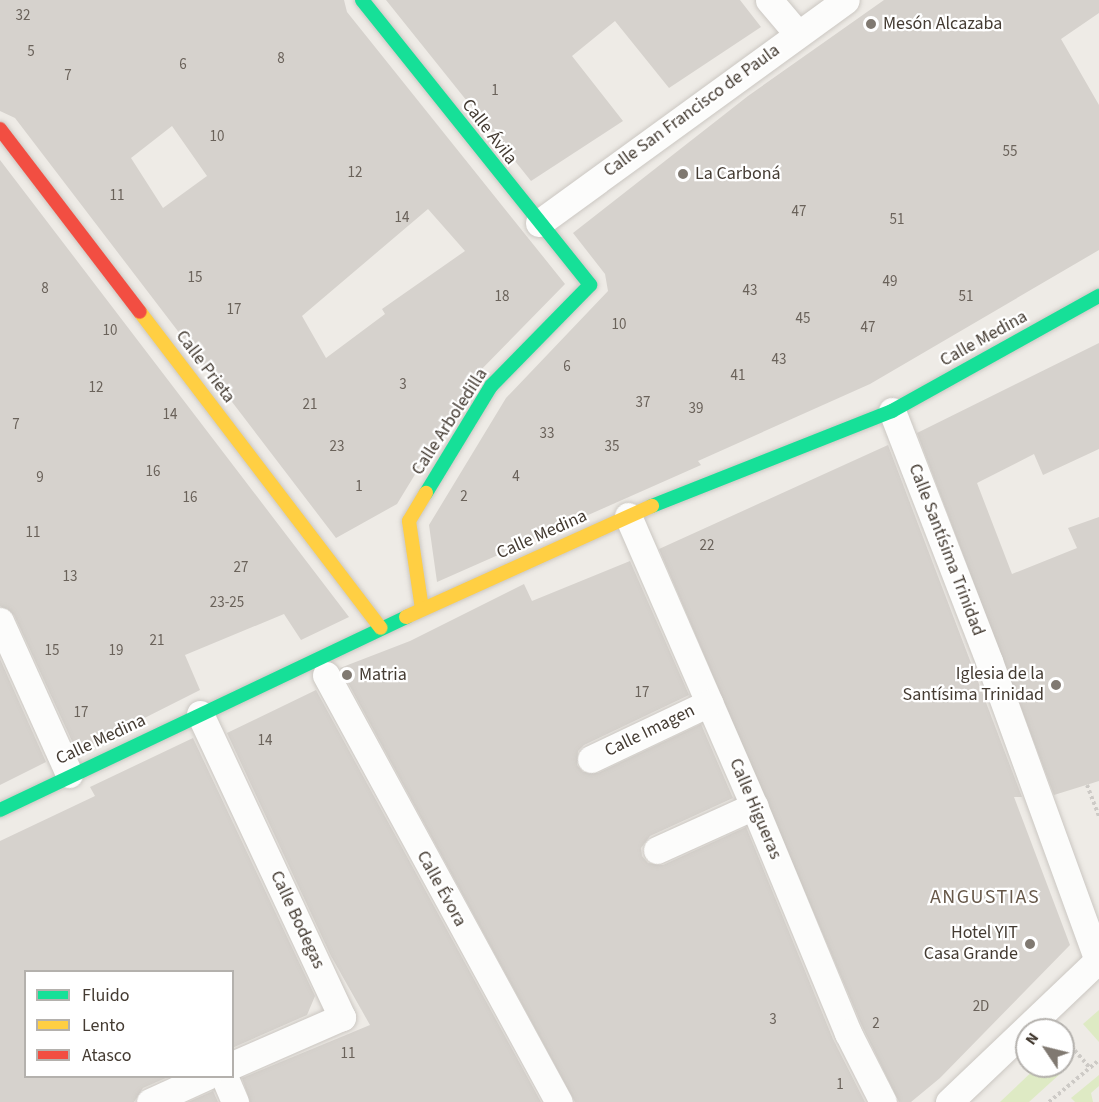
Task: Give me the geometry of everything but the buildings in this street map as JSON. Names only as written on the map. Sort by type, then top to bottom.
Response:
[{"type":"street","name":"Calle Ávila","points":[[362,0],[590,285]]},
{"type":"street","points":[[769,0],[797,33]]},
{"type":"street","name":"Calle San Francisco de Paula","points":[[539,224],[797,33],[846,0]]},
{"type":"street","name":"Calle Prieta","points":[[0,129],[381,628]]},
{"type":"street","name":"Calle Arboledilla","points":[[422,609],[409,521],[491,386],[590,285]]},
{"type":"street","name":"Calle Medina","points":[[0,810],[69,774],[422,609],[628,516],[892,411],[1099,296]]},
{"type":"street","name":"Calle Santísima Trinidad","points":[[892,411],[989,661],[1098,960]]},
{"type":"street","name":"Calle Higueras","points":[[628,516],[754,806],[848,1033],[883,1102]]},
{"type":"street","points":[[0,621],[69,774]]},
{"type":"street","name":"Calle Évora","points":[[326,675],[559,1102]]},
{"type":"street","name":"Calle Imagen","points":[[591,759],[709,703]]},
{"type":"street","name":"Calle Bodegas","points":[[200,714],[342,1017],[234,1064]]},
{"type":"street","points":[[657,850],[754,806]]},
{"type":"street","points":[[949,1102],[1098,960]]},
{"type":"street","points":[[150,1102],[205,1078]]},
{"type":"street","points":[[224,1078],[235,1102]]},
{"type":"path","points":[[1087,785],[1099,817]]},
{"type":"path","points":[[1075,1051],[1090,1068]]},
{"type":"path","points":[[1049,1102],[1099,1060]]},
{"type":"green space","points":[[1099,1010],[1099,1042],[1083,1024]]},
{"type":"green space","points":[[1099,1075],[1099,1086],[1091,1093],[1093,1102],[1075,1102],[1071,1098]]},
{"type":"green space","points":[[1025,1078],[1055,1078],[1029,1102],[1000,1102]]},
{"type":"traffic: fast","points":[[362,0],[590,285],[491,386],[426,493]]},
{"type":"traffic: fast","points":[[652,506],[892,411],[1099,296]]},
{"type":"traffic: fast","points":[[0,810],[406,617]]},
{"type":"traffic: slow","points":[[140,312],[381,628]]},
{"type":"traffic: slow","points":[[422,609],[409,521],[426,493]]},
{"type":"traffic: slow","points":[[406,617],[652,506]]},
{"type":"traffic: jam","points":[[0,129],[140,312]]},
{"type":"place","name":"Mesón Alcazaba","points":[[871,24]]},
{"type":"place","name":"La Carboná","points":[[683,174]]},
{"type":"place","name":"Matria","points":[[347,675]]},
{"type":"place","name":"Iglesia de la Santísima Trinidad","points":[[1056,685]]},
{"type":"place","name":"Hotel YIT Casa Grande","points":[[1030,944]]},
{"type":"district","name":"ANGUSTIAS","points":[[985,897]]}]
